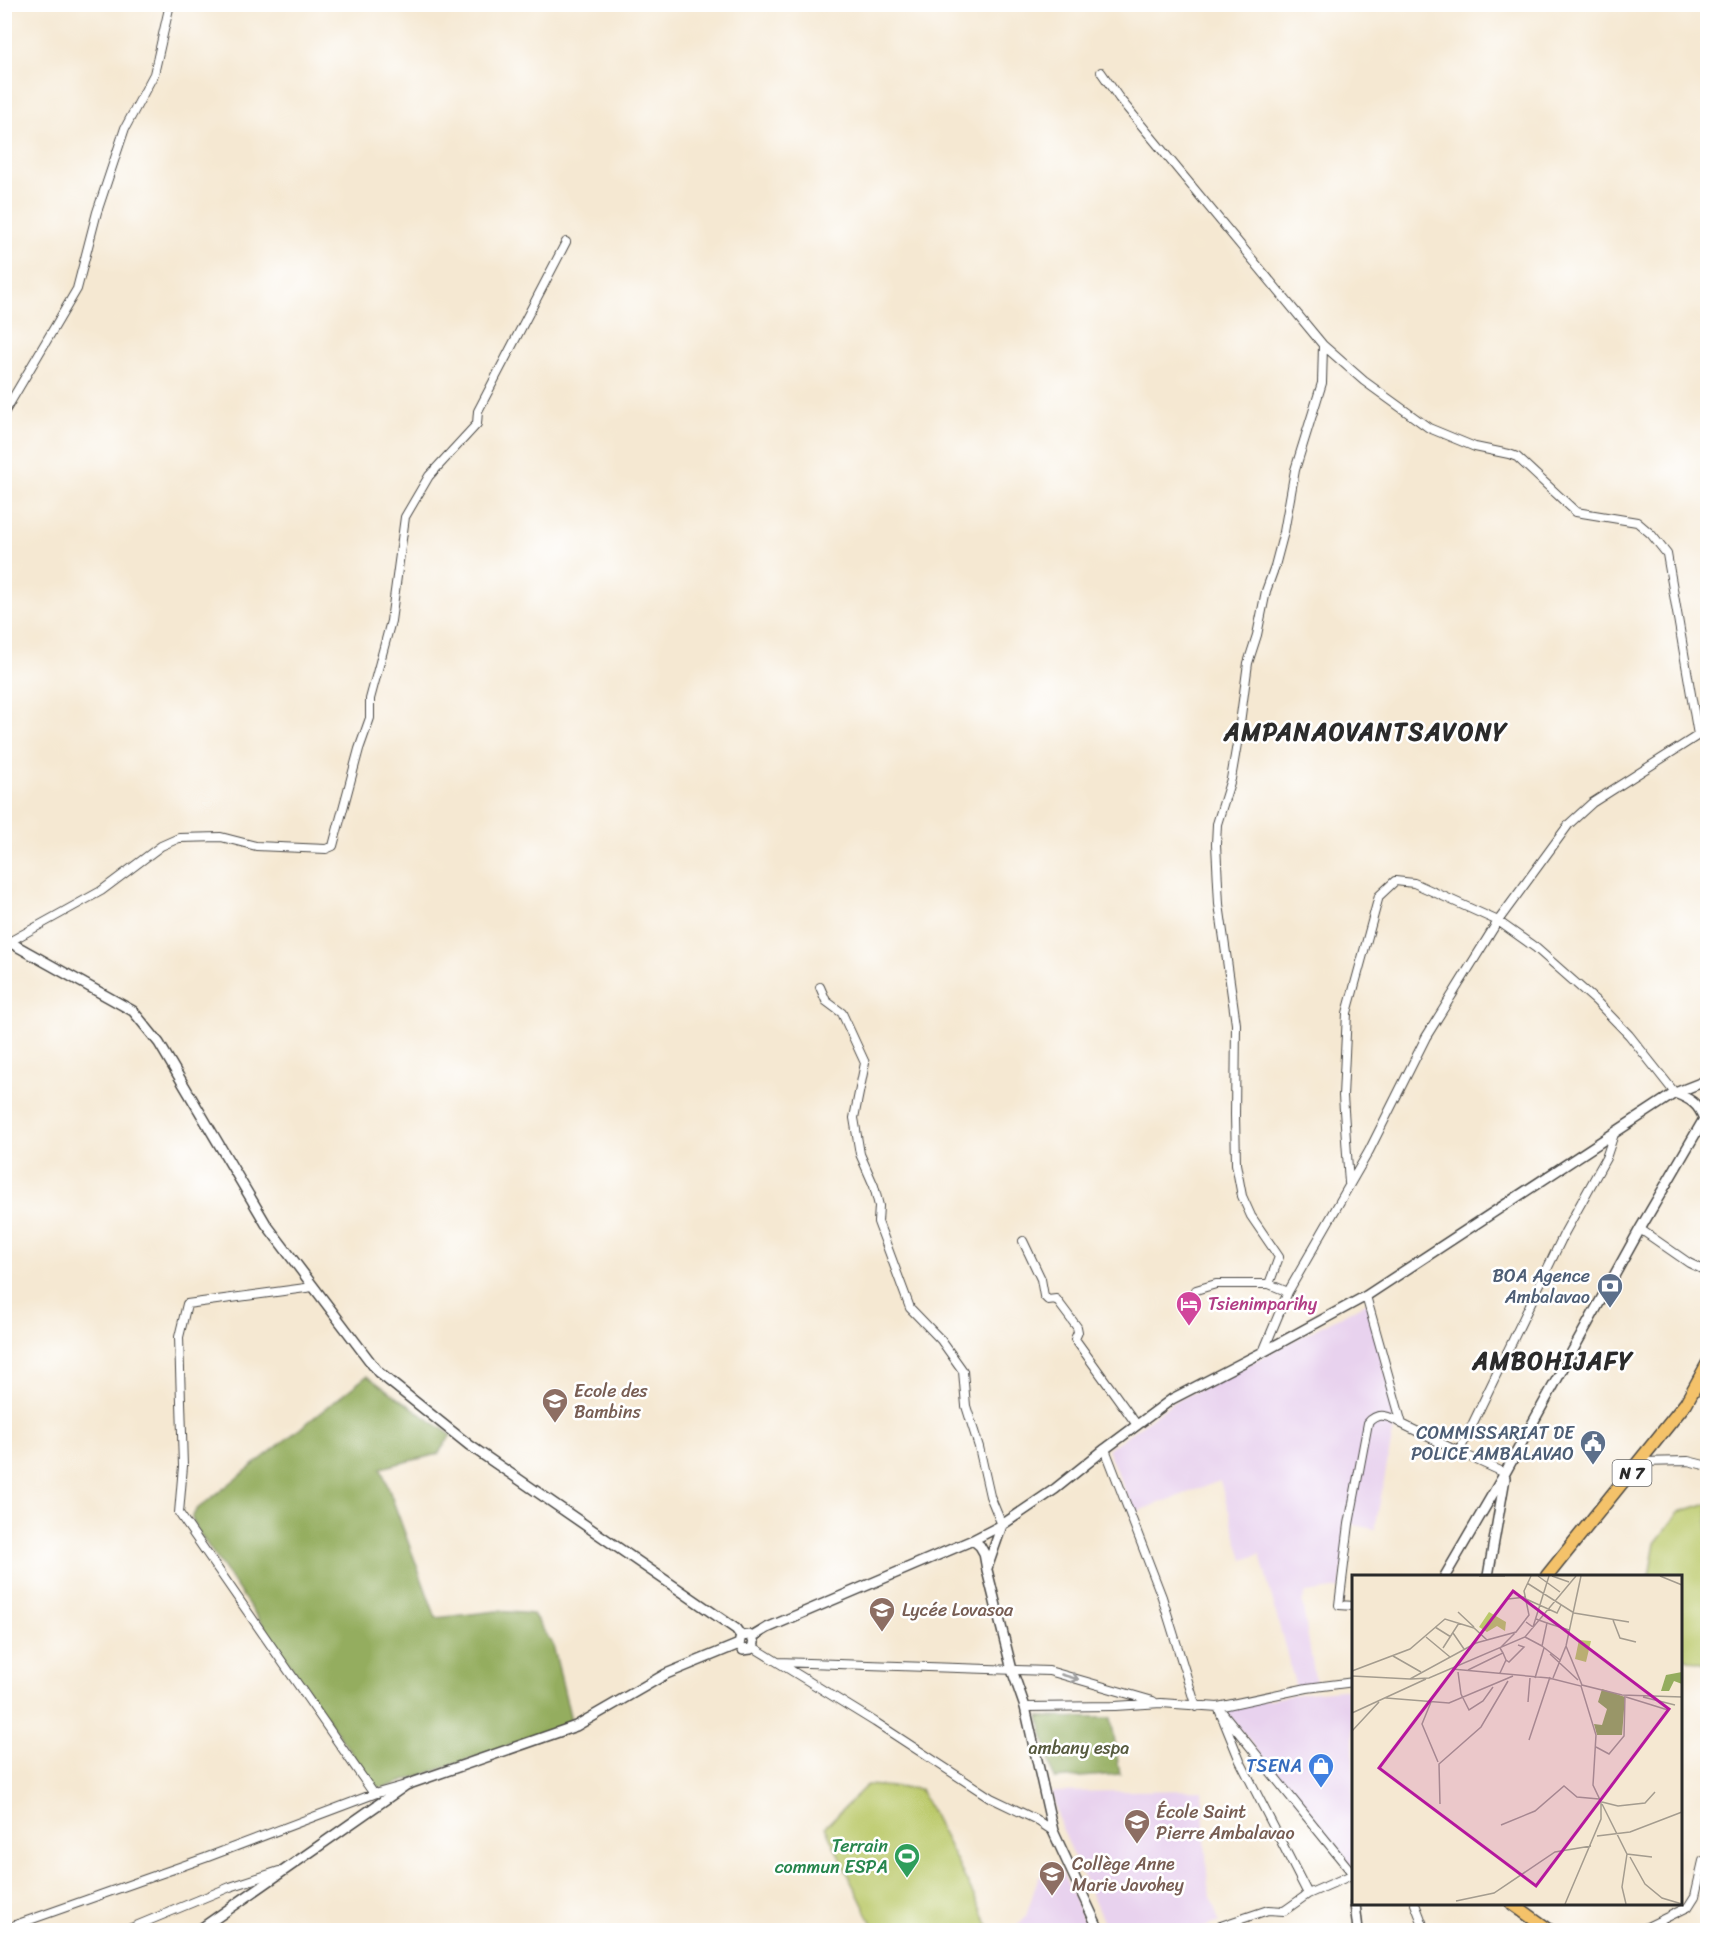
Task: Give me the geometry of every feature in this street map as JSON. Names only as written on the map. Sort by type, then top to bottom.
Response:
[{"type":"main road","name":"N 7","points":[[1547,1575],[1686,1403],[1707,1363]]},
{"type":"main road","points":[[1514,1905],[1549,1930]]},
{"type":"street","points":[[4,412],[77,289],[97,212],[125,128],[154,74],[170,4]]},
{"type":"street","points":[[1101,72],[1119,98],[1323,345],[1364,381],[1429,428],[1475,447],[1517,457],[1576,512],[1637,522],[1651,534],[1667,554],[1698,735]]},
{"type":"street","points":[[7,940],[101,891],[161,846],[178,838],[221,837],[255,846],[326,849],[333,846],[359,748],[370,718],[370,699],[391,621],[405,517],[429,476],[477,424],[478,411],[566,242]]},
{"type":"street","points":[[1269,1284],[1279,1257],[1251,1216],[1242,1196],[1236,1164],[1236,1024],[1219,904],[1217,824],[1231,779],[1239,738],[1248,663],[1284,532],[1295,470],[1322,383],[1323,345]]},
{"type":"street","points":[[1263,1352],[1288,1292],[1392,1109],[1425,1037],[1498,921],[1569,824],[1592,803],[1707,729]]},
{"type":"street","points":[[1349,1183],[1343,1096],[1347,1013],[1379,896],[1395,881],[1414,883],[1498,921],[1536,948],[1596,1001],[1629,1035],[1675,1093],[1695,1101],[1706,1116],[1446,1575]]},
{"type":"street","points":[[7,940],[134,1011],[159,1043],[266,1224],[378,1372],[469,1445],[736,1629],[743,1650],[750,1649],[753,1642],[767,1628],[1002,1525],[1172,1400],[1366,1296],[1675,1093],[1707,1080]]},
{"type":"street","points":[[820,987],[826,1001],[842,1013],[865,1063],[854,1118],[860,1154],[874,1186],[879,1206],[878,1222],[910,1308],[941,1340],[963,1371],[966,1406],[979,1447],[990,1496],[1002,1525],[987,1570]]},
{"type":"street","points":[[1459,1452],[1564,1232],[1606,1158],[1614,1134]]},
{"type":"street","points":[[1640,1229],[1689,1263],[1707,1272]]},
{"type":"street","points":[[1023,1241],[1041,1279],[1044,1296],[1048,1300],[1056,1299],[1077,1327],[1078,1332],[1075,1339],[1137,1425]]},
{"type":"street","points":[[1196,1290],[1216,1284],[1269,1284],[1288,1292]]},
{"type":"street","points":[[313,1287],[187,1304],[179,1337],[183,1466],[179,1513],[374,1794]]},
{"type":"street","points":[[1366,1296],[1402,1424]]},
{"type":"street","points":[[1352,1606],[1339,1605],[1349,1524],[1368,1423],[1373,1417],[1380,1415],[1392,1418],[1505,1473]]},
{"type":"street","points":[[1105,1449],[1162,1597],[1196,1707]]},
{"type":"street","points":[[1640,1462],[1688,1461],[1707,1466]]},
{"type":"street","points":[[1488,1575],[1505,1473]]},
{"type":"street","points":[[972,1540],[980,1546],[984,1553],[1012,1670],[1025,1707],[1053,1831],[1099,1930]]},
{"type":"street","points":[[4,1929],[204,1858],[374,1794],[576,1726],[666,1674],[749,1635],[753,1642],[778,1662],[991,1798],[1035,1819],[1053,1831]]},
{"type":"street","points":[[778,1662],[1049,1671],[1161,1703],[1196,1707],[1218,1707],[1352,1682]]},
{"type":"street","points":[[1025,1707],[1161,1703]]},
{"type":"street","points":[[1218,1707],[1352,1872]]},
{"type":"street","points":[[1218,1707],[1240,1761],[1308,1894]]},
{"type":"street","points":[[199,1930],[406,1785]]},
{"type":"street","points":[[1641,1930],[1688,1906],[1695,1896],[1703,1861]]},
{"type":"street","points":[[126,1930],[230,1887],[286,1869]]},
{"type":"street","points":[[1209,1930],[1268,1910],[1284,1911],[1308,1894],[1352,1873]]},
{"type":"street","points":[[1356,1905],[1358,1930]]},
{"type":"street","points":[[1415,1905],[1425,1930]]},
{"type":"shaded area","points":[[1368,1302],[1395,1409],[1394,1427],[1375,1529],[1349,1524],[1340,1588],[1306,1593],[1302,1602],[1316,1684],[1296,1688],[1260,1554],[1243,1560],[1220,1481],[1135,1512],[1107,1450],[1171,1404]]},
{"type":"shaded area","name":"TSENA","points":[[1352,1689],[1352,1873],[1223,1707],[1306,1693]]},
{"type":"shaded area","name":"École Saint Pierre Ambalavao","points":[[1202,1790],[1208,1887],[1219,1922],[1197,1930],[1107,1930],[1060,1824],[1052,1792]]},
{"type":"shaded area","name":"Collège Anne Marie Javohey","points":[[1060,1867],[1088,1930],[1013,1930],[1026,1916],[1038,1878]]},
{"type":"green space","points":[[367,1376],[451,1435],[438,1454],[381,1468],[436,1618],[497,1611],[533,1614],[553,1645],[572,1724],[376,1789],[197,1530],[192,1518],[196,1510]]},
{"type":"green space","points":[[1708,1503],[1707,1665],[1682,1656],[1682,1575],[1649,1575],[1655,1543],[1679,1512]]},
{"type":"green space","name":"ambany espa","points":[[1039,1717],[1111,1718],[1120,1774],[1054,1779]]},
{"type":"green space","name":"Terrain commun ESPA","points":[[867,1785],[920,1789],[991,1930],[875,1930],[825,1827]]},
{"type":"place","name":"BOA Agence Ambalavao","points":[[1610,1309]]},
{"type":"place","name":"Tsienimparihy","points":[[1189,1327]]},
{"type":"place","name":"Ecole des Bambins","points":[[555,1424]]},
{"type":"place","name":"COMMISSARIAT DE POLICE AMBALAVAO","points":[[1593,1466]]},
{"type":"place","name":"Lycée Lovasoa","points":[[882,1633]]},
{"type":"place","name":"TSENA","points":[[1321,1789]]},
{"type":"place","name":"École Saint Pierre Ambalavao","points":[[1137,1845]]},
{"type":"place","name":"Terrain commun ESPA","points":[[907,1879]]},
{"type":"place","name":"Collège Anne Marie Javohey","points":[[1052,1897]]},
{"type":"district","name":"AMPANAOVANTSAVONY","points":[[1366,732]]},
{"type":"district","name":"AMBOHIJAFY","points":[[1553,1361]]}]
